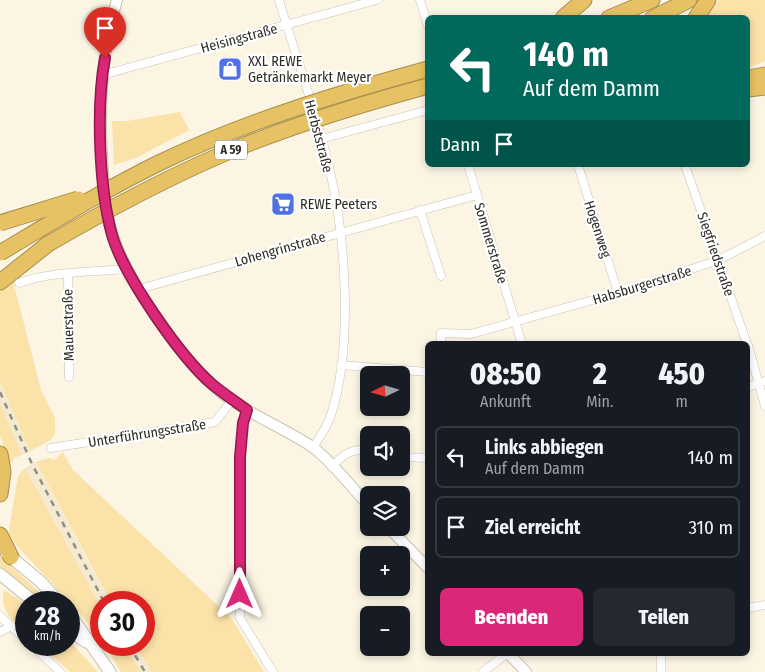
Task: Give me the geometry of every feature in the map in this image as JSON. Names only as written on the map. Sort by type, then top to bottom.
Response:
[{"type":"highway","points":[[566,15],[584,0]]},
{"type":"highway","points":[[616,15],[652,0]]},
{"type":"highway","points":[[659,15],[689,0]]},
{"type":"highway","points":[[698,15],[708,0]]},
{"type":"highway","name":"A 59","points":[[0,253],[108,189],[160,163],[226,134],[327,98],[425,71]]},
{"type":"highway","points":[[750,78],[765,76]]},
{"type":"highway","name":"A 59","points":[[0,273],[114,206],[223,154],[332,114],[425,87]]},
{"type":"highway","points":[[750,89],[765,87]]},
{"type":"highway","points":[[0,222],[108,189]]},
{"type":"highway","points":[[0,282],[48,244]]},
{"type":"highway","points":[[0,454],[3,472],[0,494]]},
{"type":"highway","points":[[0,534],[6,553]]},
{"type":"main road","points":[[6,553],[49,591]]},
{"type":"main road","points":[[0,574],[21,591]]},
{"type":"main road","points":[[80,629],[90,643]]},
{"type":"main road","points":[[99,656],[110,672]]},
{"type":"street","points":[[117,0],[102,75],[102,137],[105,200],[112,235],[127,270],[189,360],[212,385],[247,410],[313,448],[360,497]]},
{"type":"street","name":"Herbststraße","points":[[279,0],[328,163],[340,232],[344,292],[341,365],[336,397],[329,420],[313,448]]},
{"type":"street","name":"Heisingstraße","points":[[102,75],[377,0]]},
{"type":"street","points":[[420,0],[425,16]]},
{"type":"street","points":[[321,139],[425,111]]},
{"type":"street","name":"Sommerstraße","points":[[469,167],[521,341]]},
{"type":"street","name":"Hogenweg","points":[[579,167],[618,293]]},
{"type":"street","name":"Siegfriedstraße","points":[[686,167],[746,341]]},
{"type":"street","name":"Lohengrinstraße","points":[[139,289],[477,195]]},
{"type":"street","points":[[420,210],[441,276]]},
{"type":"street","name":"Habsburgerstraße","points":[[515,322],[618,293],[719,260],[765,236]]},
{"type":"street","name":"Mauerstraße","points":[[19,283],[35,277],[127,270]]},
{"type":"street","name":"Mauerstraße","points":[[68,274],[69,377]]},
{"type":"street","points":[[441,341],[441,333],[471,334],[515,322]]},
{"type":"street","name":"Siegfriedstraße","points":[[750,352],[763,382],[765,406]]},
{"type":"street","points":[[341,365],[425,372]]},
{"type":"street","points":[[750,386],[763,382]]},
{"type":"street","name":"Unterführungsstraße","points":[[51,448],[216,422],[232,400]]},
{"type":"street","points":[[247,410],[243,423],[240,457],[240,618],[273,672]]},
{"type":"street","points":[[332,467],[354,450],[360,450]]},
{"type":"street","points":[[410,457],[425,458]]},
{"type":"street","points":[[397,536],[425,565]]},
{"type":"street","points":[[750,608],[765,605]]},
{"type":"street","points":[[0,616],[15,630]]},
{"type":"street","points":[[0,632],[11,626]]},
{"type":"street","points":[[43,656],[60,672]]},
{"type":"street","points":[[483,672],[504,656]]},
{"type":"street","points":[[509,656],[526,672]]},
{"type":"street","points":[[660,656],[661,672]]},
{"type":"shaded area","points":[[719,0],[765,0],[765,61],[750,67],[750,15],[706,15]]},
{"type":"shaded area","points":[[180,112],[189,130],[136,158],[114,165],[112,121],[127,121]]},
{"type":"shaded area","points":[[13,281],[41,390],[55,418],[55,434],[49,441],[30,451],[0,381],[0,291]]},
{"type":"shaded area","points":[[0,381],[30,451],[22,455],[0,403]]},
{"type":"shaded area","points":[[0,403],[22,455],[14,458],[10,465],[0,436]]},
{"type":"shaded area","points":[[63,452],[73,470],[232,619],[264,672],[151,672],[142,656],[155,656],[155,591],[105,591],[36,462],[49,458],[54,460]]},
{"type":"shaded area","points":[[36,462],[105,591],[92,591],[25,468]]},
{"type":"shaded area","points":[[25,468],[92,591],[90,591],[90,626],[80,614],[80,591],[59,591],[8,536],[18,476]]},
{"type":"shaded area","points":[[0,556],[38,591],[27,591],[0,569]]},
{"type":"shaded area","points":[[4,590],[15,597],[15,623],[5,609]]},
{"type":"shaded area","points":[[80,652],[98,672],[70,672],[52,656],[80,656]]},
{"type":"shaded area","points":[[111,656],[131,656],[141,672],[121,672]]},
{"type":"shaded area","points":[[131,656],[142,656],[151,672],[141,672]]},
{"type":"railway","points":[[0,392],[32,464],[98,591]]},
{"type":"railway","points":[[136,656],[145,672]]},
{"type":"place","name":"XXL REWE Getränkemarkt Meyer","points":[[230,69]]},
{"type":"place","name":"REWE Peeters","points":[[283,204]]},
{"type":"route","points":[[105,58],[102,75],[102,157],[105,200],[112,235],[127,270],[189,360],[212,385],[247,410],[243,423],[240,457],[240,594]]}]
